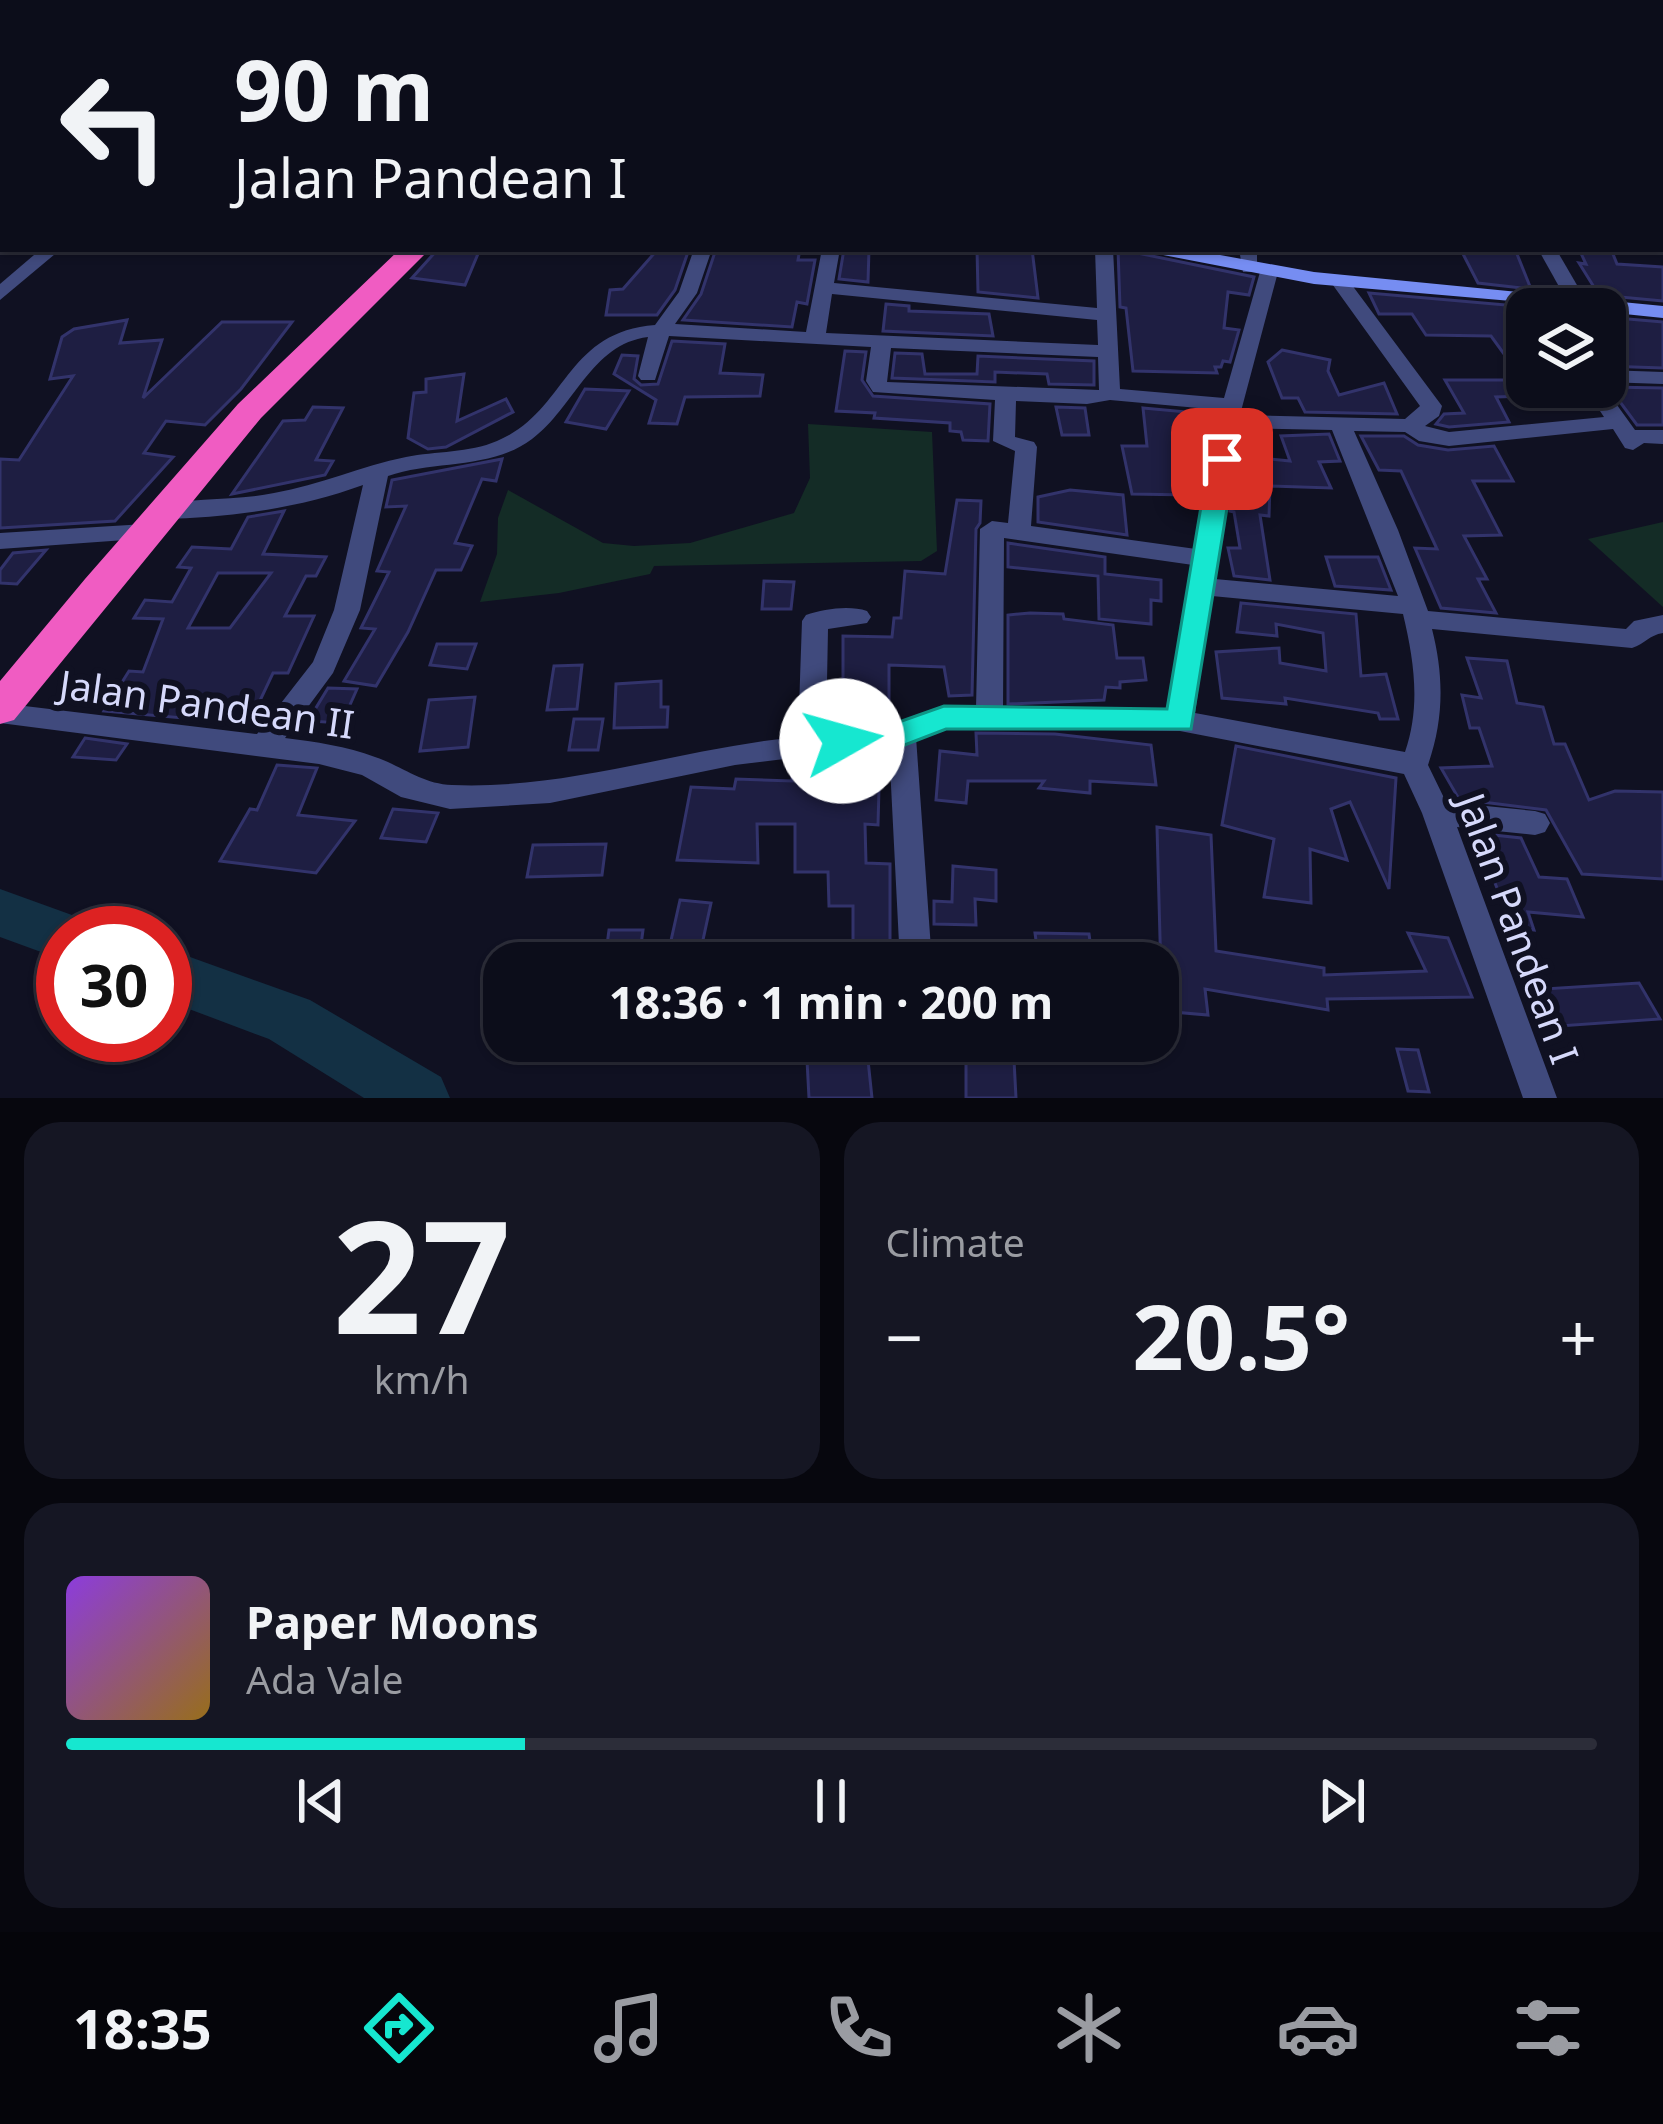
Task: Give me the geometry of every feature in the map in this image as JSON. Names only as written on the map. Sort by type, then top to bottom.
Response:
[{"type":"highway","points":[[0,711],[154,522],[318,337],[413,252]]},
{"type":"street","points":[[0,294],[49,252]]},
{"type":"street","points":[[647,376],[660,331],[688,292],[702,252]]},
{"type":"street","points":[[815,340],[831,252]]},
{"type":"street","points":[[1104,252],[1110,394]]},
{"type":"street","points":[[1179,252],[1339,280],[1506,301]]},
{"type":"street","points":[[1549,252],[1569,288]]},
{"type":"street","points":[[1180,721],[1203,558],[1256,263]]},
{"type":"street","points":[[1339,280],[1431,406],[1411,426]]},
{"type":"street","points":[[826,288],[1108,315]]},
{"type":"street","points":[[1626,309],[1663,312]]},
{"type":"street","points":[[0,541],[264,504],[378,471],[495,449],[519,439],[547,416],[610,342],[660,331],[1108,351]]},
{"type":"street","points":[[882,344],[876,381],[880,388],[1087,398],[1110,394],[1231,413],[1411,426],[1427,436],[1449,439],[1663,437]]},
{"type":"street","points":[[1626,377],[1663,379]]},
{"type":"street","points":[[1006,394],[1004,441],[1026,447],[1018,532]]},
{"type":"street","points":[[1609,408],[1627,434]]},
{"type":"street","points":[[1340,424],[1414,612],[1428,704],[1414,765]]},
{"type":"street","points":[[266,743],[324,666],[339,628],[378,471]]},
{"type":"street","points":[[989,718],[992,529],[1203,558]]},
{"type":"street","points":[[1199,586],[1632,639],[1643,627],[1663,624]]},
{"type":"street","points":[[812,743],[815,620],[858,617]]},
{"type":"street","name":"Jalan Pandean II","points":[[0,711],[266,743],[370,766],[412,789],[450,797],[550,791],[812,743],[902,734],[944,718],[1180,721]]},
{"type":"street","name":"Jalan Pandean I","points":[[1180,721],[1414,765],[1437,813],[1540,1098]]},
{"type":"street","points":[[902,734],[915,942]]},
{"type":"street","points":[[1437,813],[1534,823]]},
{"type":"green space","points":[[808,424],[932,432],[937,551],[921,561],[654,566],[650,574],[559,593],[480,602],[497,554],[498,518],[508,490],[603,543],[690,543],[794,513],[810,478]]},
{"type":"green space","points":[[1663,522],[1663,607],[1588,539]]},
{"type":"building","points":[[435,252],[479,252],[465,285],[412,278]]},
{"type":"building","points":[[655,252],[688,252],[675,290],[657,315],[606,315],[610,290],[623,289]]},
{"type":"building","points":[[715,252],[799,252],[798,260],[815,260],[807,304],[797,302],[792,327],[683,320],[701,294]]},
{"type":"building","points":[[844,252],[869,252],[868,282],[839,279]]},
{"type":"building","points":[[977,252],[1032,252],[1038,298],[978,292]]},
{"type":"building","points":[[1118,252],[1254,277],[1249,295],[1228,292],[1224,328],[1239,330],[1230,362],[1215,367],[1217,373],[1133,371],[1126,308],[1120,307]]},
{"type":"building","points":[[1462,252],[1516,252],[1531,288],[1478,283]]},
{"type":"building","points":[[1580,252],[1612,252],[1617,264],[1663,267],[1663,301],[1626,298],[1626,288],[1595,288],[1579,263],[1586,264]]},
{"type":"building","points":[[1369,293],[1506,305],[1506,357],[1491,336],[1426,335],[1412,314],[1379,314]]},
{"type":"building","points":[[886,304],[909,306],[909,311],[989,314],[993,336],[883,331]]},
{"type":"building","points":[[1626,319],[1663,322],[1663,368],[1626,367]]},
{"type":"building","points":[[127,320],[120,343],[162,340],[143,398],[222,322],[292,322],[241,389],[205,425],[166,421],[144,453],[173,457],[115,521],[0,528],[0,459],[19,460],[73,376],[50,379],[62,337],[74,329]]},
{"type":"building","points":[[672,341],[725,344],[720,373],[763,375],[760,396],[685,397],[677,424],[649,423],[656,400],[614,374],[622,355],[638,356],[634,379],[641,385],[658,384]]},
{"type":"building","points":[[1282,350],[1330,360],[1328,371],[1339,395],[1384,383],[1397,414],[1305,412],[1298,398],[1282,398],[1268,362]]},
{"type":"building","points":[[845,351],[866,352],[862,380],[873,396],[990,404],[988,441],[963,440],[961,432],[950,431],[950,423],[836,411]]},
{"type":"building","points":[[895,353],[922,354],[925,374],[977,374],[978,356],[1094,361],[1094,385],[1049,384],[1047,374],[995,372],[995,382],[892,378]]},
{"type":"building","points":[[464,374],[457,421],[506,399],[513,412],[446,447],[428,449],[408,438],[414,393],[426,392],[426,379]]},
{"type":"building","points":[[1445,380],[1506,380],[1506,397],[1496,397],[1509,422],[1436,424],[1444,414],[1464,413]]},
{"type":"building","points":[[1626,387],[1663,388],[1663,425],[1637,425],[1624,408]]},
{"type":"building","points":[[585,389],[629,391],[606,429],[566,422]]},
{"type":"building","points":[[313,407],[343,408],[316,460],[333,461],[325,475],[232,494],[283,421],[305,420]]},
{"type":"building","points":[[1056,407],[1085,408],[1089,435],[1062,435]]},
{"type":"building","points":[[1143,408],[1209,414],[1206,427],[1200,426],[1189,495],[1132,494],[1122,446],[1147,446]]},
{"type":"building","points":[[1329,434],[1340,461],[1319,462],[1331,488],[1270,486],[1269,516],[1260,515],[1270,580],[1234,576],[1228,548],[1240,548],[1234,512],[1230,511],[1237,461],[1249,462],[1250,457],[1290,461],[1281,436]]},
{"type":"building","points":[[1361,436],[1404,436],[1418,445],[1448,450],[1494,446],[1513,481],[1473,481],[1501,535],[1464,536],[1487,579],[1478,579],[1496,613],[1441,608],[1415,548],[1437,549],[1401,471],[1379,470]]},
{"type":"building","points":[[502,459],[496,481],[482,479],[455,543],[472,546],[461,570],[436,570],[408,632],[376,686],[344,681],[375,629],[361,628],[389,572],[377,571],[406,506],[386,507],[392,480]]},
{"type":"building","points":[[1070,490],[1123,495],[1127,535],[1038,522],[1038,497]]},
{"type":"building","points":[[957,500],[981,501],[976,529],[972,695],[949,696],[944,667],[889,665],[889,699],[843,698],[843,636],[892,637],[894,618],[901,618],[905,571],[945,574]]},
{"type":"building","points":[[284,511],[263,554],[326,557],[316,576],[306,576],[285,616],[314,616],[288,673],[273,673],[257,707],[190,705],[183,718],[104,711],[129,671],[143,672],[163,619],[134,618],[145,600],[172,602],[191,568],[178,567],[192,547],[231,549],[248,517]],"holes":[[[218,573],[271,573],[230,628],[188,628]]]},
{"type":"building","points":[[1008,543],[1105,557],[1105,574],[1161,580],[1161,601],[1151,600],[1151,624],[1099,619],[1098,576],[1008,567]]},
{"type":"building","points":[[46,550],[17,584],[0,583],[0,570],[13,553]]},
{"type":"building","points":[[1326,557],[1378,557],[1391,590],[1335,586]]},
{"type":"building","points":[[764,581],[794,582],[791,609],[762,609]]},
{"type":"building","points":[[1241,603],[1356,614],[1361,676],[1386,674],[1398,719],[1285,698],[1286,704],[1222,698],[1216,652],[1279,648],[1280,663],[1326,671],[1323,633],[1276,624],[1277,636],[1237,632]]},
{"type":"building","points":[[1063,614],[1064,619],[1113,625],[1117,658],[1143,658],[1146,680],[1106,687],[1104,700],[1008,704],[1008,615]]},
{"type":"building","points":[[437,644],[476,644],[467,669],[430,665]]},
{"type":"building","points":[[1467,658],[1507,661],[1517,703],[1543,707],[1554,744],[1565,744],[1589,800],[1615,791],[1663,792],[1663,879],[1582,874],[1546,810],[1459,799],[1441,768],[1492,766],[1479,728],[1470,728],[1462,695],[1481,698]]},
{"type":"building","points":[[582,665],[577,709],[547,710],[554,666]]},
{"type":"building","points":[[661,681],[667,727],[614,728],[616,684]]},
{"type":"building","points":[[328,688],[357,689],[342,723],[308,721]]},
{"type":"building","points":[[475,697],[468,747],[420,751],[429,700]]},
{"type":"building","points":[[574,719],[603,719],[598,750],[569,750]]},
{"type":"building","points":[[976,733],[1055,734],[1151,745],[1156,785],[1090,781],[1090,793],[1039,788],[1044,781],[968,781],[966,803],[936,800],[940,751],[977,755]]},
{"type":"building","points":[[85,738],[127,744],[116,760],[73,757]]},
{"type":"building","points":[[1236,746],[1396,778],[1389,889],[1350,802],[1331,809],[1347,860],[1310,849],[1311,903],[1264,897],[1274,839],[1222,825]]},
{"type":"building","points":[[880,752],[878,825],[865,824],[866,863],[890,864],[890,942],[853,942],[853,906],[829,906],[828,872],[795,872],[795,824],[757,824],[758,863],[677,860],[691,787],[734,789],[736,779],[792,781],[792,762]]},
{"type":"building","points":[[277,765],[317,768],[298,815],[355,821],[316,873],[220,861],[250,809],[257,810]]},
{"type":"building","points":[[393,809],[438,813],[426,842],[381,838]]},
{"type":"building","points":[[1157,827],[1211,835],[1216,951],[1324,968],[1324,975],[1426,971],[1408,933],[1448,938],[1472,997],[1327,999],[1328,1010],[1205,989],[1208,1015],[1179,1012],[1179,942],[1160,942]]},
{"type":"building","points":[[1475,833],[1521,838],[1539,877],[1567,879],[1583,917],[1528,912],[1534,930],[1513,928]]},
{"type":"building","points":[[606,844],[602,875],[527,877],[533,845]]},
{"type":"building","points":[[953,866],[996,870],[996,901],[975,899],[976,925],[934,924],[934,901],[952,902]]},
{"type":"building","points":[[680,900],[711,903],[703,942],[671,942]]},
{"type":"building","points":[[609,930],[643,930],[641,942],[607,942]]},
{"type":"building","points":[[1035,933],[1089,934],[1090,942],[1036,942]]},
{"type":"building","points":[[1639,983],[1660,1019],[1545,1027],[1527,990]]},
{"type":"building","points":[[1397,1049],[1418,1050],[1429,1092],[1408,1091]]},
{"type":"building","points":[[807,1062],[868,1062],[872,1098],[809,1098]]},
{"type":"building","points":[[966,1062],[1014,1062],[1016,1098],[966,1098]]},
{"type":"waterway","points":[[0,913],[36,926]]},
{"type":"waterway","points":[[192,984],[289,1019],[419,1098]]},
{"type":"route","points":[[842,741],[902,734],[944,718],[1180,721],[1222,459]]}]
